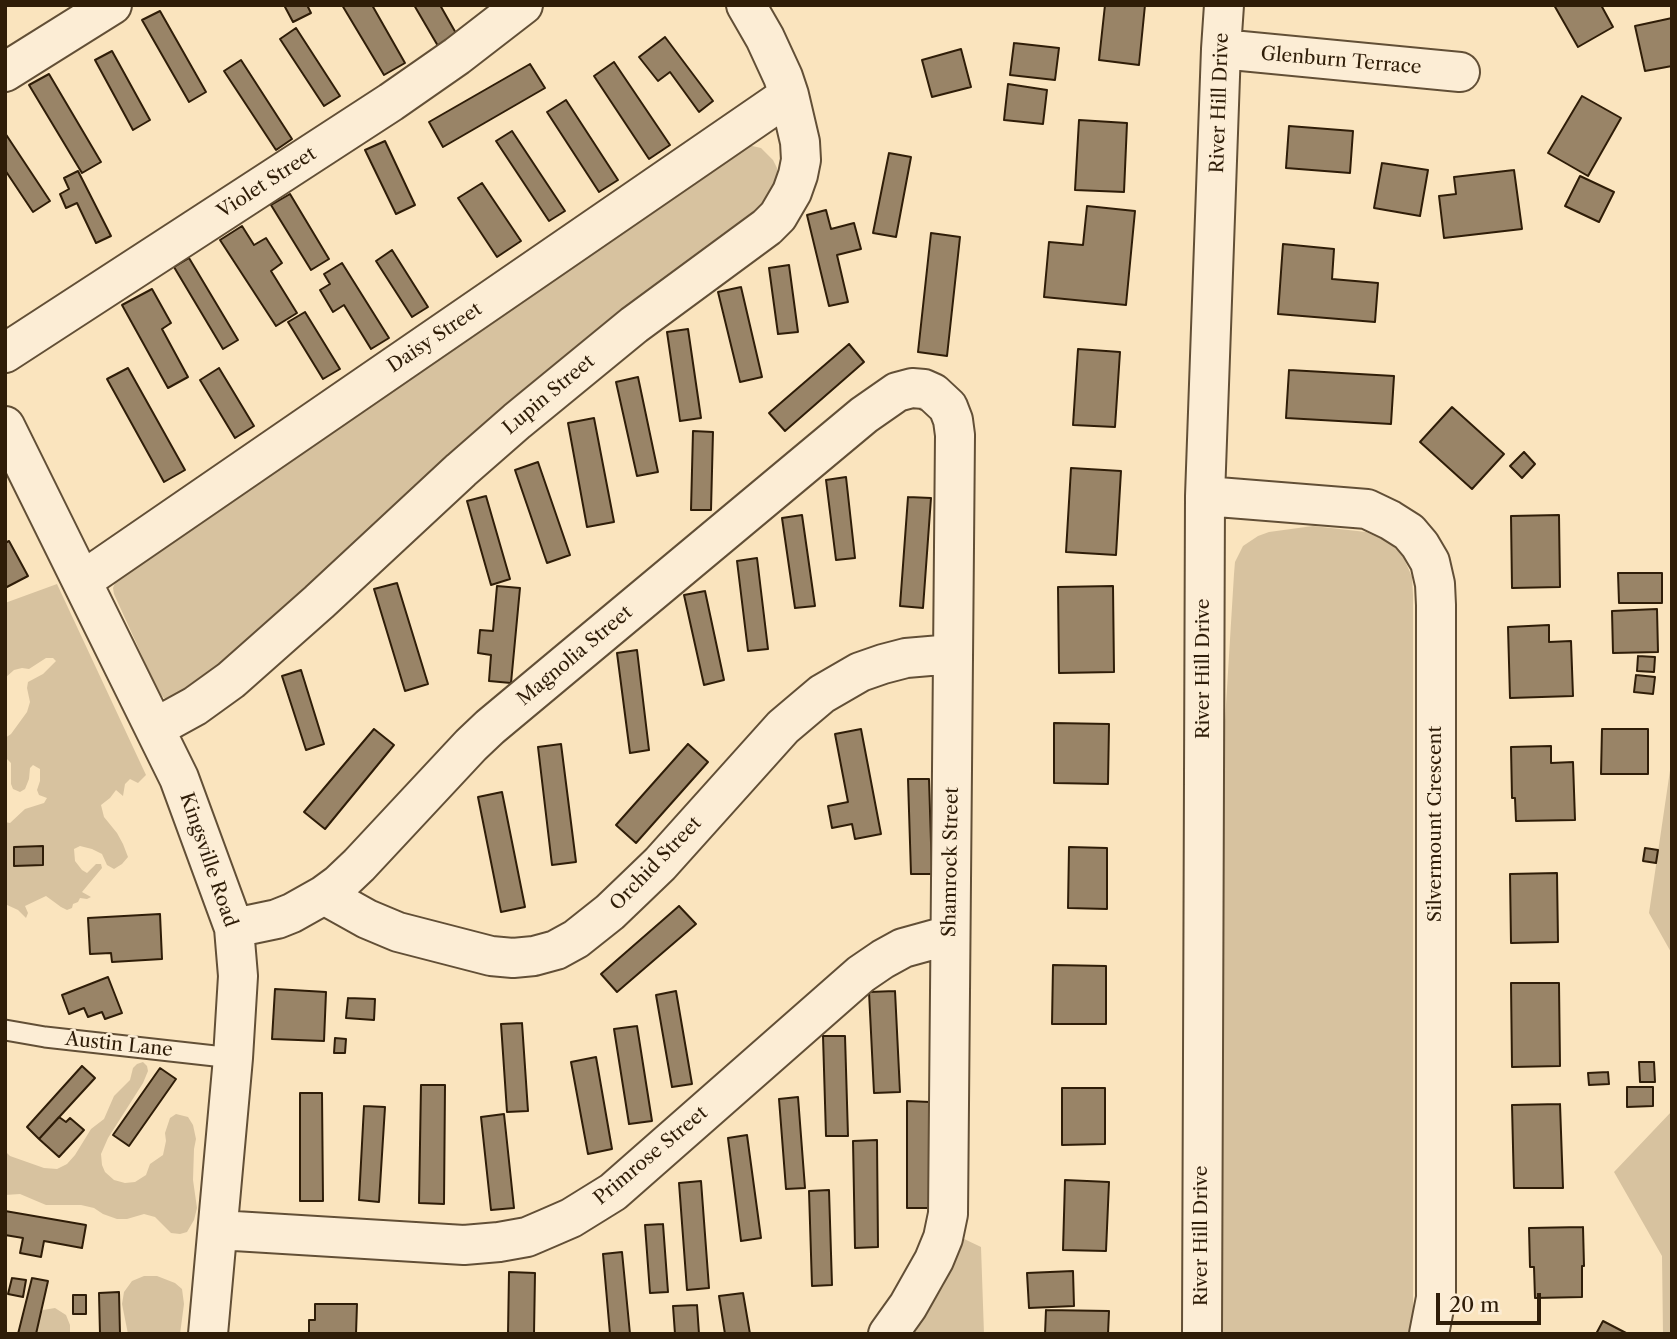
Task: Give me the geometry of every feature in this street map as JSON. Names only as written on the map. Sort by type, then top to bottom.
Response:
[{"type":"street","points":[[5,72],[112,5]]},
{"type":"street","name":"Violet Street","points":[[5,353],[391,102],[523,5]]},
{"type":"street","name":"Lupin Street","points":[[155,728],[195,706],[232,680],[517,421],[634,325],[778,216],[798,175],[800,142],[789,95],[776,60],[746,5]]},
{"type":"street","name":"River Hill Drive","points":[[1202,1334],[1205,496],[1224,5]]},
{"type":"street","name":"Glenburn Terrace","points":[[1221,49],[1460,72]]},
{"type":"street","name":"Daisy Street","points":[[82,581],[789,95]]},
{"type":"street","name":"Magnolia Street","points":[[234,928],[292,913],[324,895],[359,865],[490,727],[878,404],[897,392],[912,388],[924,389]]},
{"type":"street","name":"Shamrock Street","points":[[888,1334],[908,1306],[934,1260],[948,1214],[955,435],[948,407],[933,393],[924,389]]},
{"type":"street","name":"Kingsville Road","points":[[5,426],[179,778],[234,928],[238,976],[233,1058],[208,1334]]},
{"type":"street","name":"Silvermount Crescent","points":[[1205,496],[1367,509],[1409,532],[1430,562],[1435,584],[1436,614],[1436,1298],[1429,1334]]},
{"type":"street","name":"Orchid Street","points":[[324,895],[367,919],[398,932],[491,956],[513,958],[556,950],[576,939],[634,890],[783,727],[813,701],[860,672],[883,664],[906,658],[953,654]]},
{"type":"street","name":"Primrose Street","points":[[218,1230],[464,1245],[527,1237],[571,1218],[613,1192],[861,974],[883,958],[903,948],[950,935]]},
{"type":"lane","name":"Austin Lane","points":[[5,1030],[233,1058]]},
{"type":"shaded area","points":[[748,145],[761,148],[777,168],[778,177],[769,203],[229,664],[169,700],[159,693],[114,594],[116,580]]},
{"type":"shaded area","points":[[1313,526],[1366,532],[1390,543],[1403,556],[1412,577],[1411,1334],[1221,1334],[1219,819],[1235,562],[1243,546],[1258,536]]},
{"type":"shaded area","points":[[57,584],[146,775],[138,783],[130,779],[125,784],[123,796],[116,790],[101,805],[104,817],[117,833],[128,857],[114,869],[107,865],[102,854],[92,849],[80,846],[74,849],[75,861],[87,873],[96,864],[101,864],[102,868],[82,892],[91,897],[80,898],[67,910],[46,896],[25,906],[28,913],[26,918],[18,910],[5,904],[5,822],[10,823],[25,809],[44,803],[47,798],[39,795],[37,790],[40,769],[33,765],[25,789],[20,792],[13,789],[11,763],[5,757],[5,738],[27,712],[30,702],[28,682],[43,674],[56,661],[46,658],[29,669],[14,670],[5,678],[5,603]]},
{"type":"shaded area","points":[[1672,757],[1672,954],[1649,913]]},
{"type":"shaded area","points":[[143,1062],[148,1071],[108,1138],[101,1154],[102,1165],[114,1180],[135,1182],[146,1175],[150,1164],[163,1155],[165,1133],[170,1118],[176,1114],[188,1117],[196,1139],[193,1180],[197,1208],[187,1232],[171,1233],[155,1217],[144,1214],[117,1219],[81,1205],[46,1205],[20,1194],[5,1195],[5,1151],[10,1156],[44,1168],[57,1169],[67,1164],[91,1129],[104,1119],[114,1096],[130,1080],[133,1068]]},
{"type":"shaded area","points":[[1672,1111],[1672,1334],[1663,1334],[1662,1256],[1614,1172]]},
{"type":"shaded area","points":[[960,1237],[981,1247],[984,1334],[913,1334],[944,1285]]},
{"type":"shaded area","points":[[144,1276],[157,1276],[182,1289],[184,1304],[180,1334],[128,1334],[122,1304],[124,1292],[132,1281]]},
{"type":"shaded area","points":[[55,1308],[66,1315],[70,1334],[26,1334],[34,1319],[43,1310]]},
{"type":"building","points":[[284,5],[307,5],[311,13],[293,22]]},
{"type":"building","points":[[342,5],[372,5],[405,63],[384,75]]},
{"type":"building","points":[[414,5],[440,5],[457,35],[438,46]]},
{"type":"building","points":[[1105,5],[1145,5],[1139,65],[1099,60]]},
{"type":"building","points":[[1554,5],[1601,5],[1613,27],[1578,47]]},
{"type":"building","points":[[160,11],[206,92],[189,102],[142,20]]},
{"type":"building","points":[[1672,18],[1672,66],[1645,71],[1635,26]]},
{"type":"building","points":[[296,28],[340,96],[324,106],[280,39]]},
{"type":"building","points":[[665,37],[713,101],[699,112],[670,72],[658,81],[639,57]]},
{"type":"building","points":[[1014,43],[1059,48],[1055,80],[1010,75]]},
{"type":"building","points":[[961,49],[971,87],[932,97],[922,60]]},
{"type":"building","points":[[112,51],[150,120],[133,130],[95,60]]},
{"type":"building","points":[[241,60],[292,139],[276,150],[224,71]]},
{"type":"building","points":[[614,62],[670,145],[649,159],[594,76]]},
{"type":"building","points":[[530,64],[545,88],[443,147],[429,122]]},
{"type":"building","points":[[49,74],[101,162],[82,173],[29,85]]},
{"type":"building","points":[[1008,84],[1047,90],[1043,124],[1004,120]]},
{"type":"building","points":[[1582,96],[1621,118],[1588,176],[1548,153]]},
{"type":"building","points":[[566,100],[618,180],[599,192],[547,112]]},
{"type":"building","points":[[1079,120],[1127,123],[1124,192],[1075,190]]},
{"type":"building","points":[[1289,126],[1353,131],[1350,173],[1286,168]]},
{"type":"building","points":[[512,131],[565,211],[549,221],[496,141]]},
{"type":"building","points":[[5,133],[50,201],[33,212],[5,170]]},
{"type":"building","points":[[385,141],[415,205],[396,214],[365,150]]},
{"type":"building","points":[[889,153],[911,157],[896,237],[873,233]]},
{"type":"building","points":[[1382,163],[1428,170],[1420,216],[1374,208]]},
{"type":"building","points":[[1514,170],[1522,229],[1444,238],[1439,196],[1456,194],[1454,177]]},
{"type":"building","points":[[78,171],[111,236],[96,243],[77,203],[66,208],[60,194],[69,189],[64,178]]},
{"type":"building","points":[[1580,176],[1614,192],[1599,222],[1565,206]]},
{"type":"building","points":[[482,183],[521,241],[497,257],[458,198]]},
{"type":"building","points":[[290,194],[329,259],[311,270],[271,205]]},
{"type":"building","points":[[1087,206],[1135,211],[1126,305],[1044,297],[1049,242],[1083,245]]},
{"type":"building","points":[[826,210],[831,229],[854,223],[861,249],[837,255],[848,302],[829,306],[807,215]]},
{"type":"building","points":[[242,226],[254,245],[266,238],[282,263],[271,271],[297,313],[276,326],[220,240]]},
{"type":"building","points":[[931,233],[960,237],[947,356],[918,352]]},
{"type":"building","points":[[1283,244],[1334,249],[1332,279],[1378,283],[1375,322],[1278,314]]},
{"type":"building","points":[[392,250],[428,307],[412,317],[376,261]]},
{"type":"building","points":[[189,258],[238,340],[223,349],[174,267]]},
{"type":"building","points":[[342,263],[389,338],[371,349],[344,305],[333,312],[320,290],[330,284],[324,274]]},
{"type":"building","points":[[789,265],[798,332],[778,334],[769,268]]},
{"type":"building","points":[[741,287],[762,377],[740,382],[718,292]]},
{"type":"building","points":[[152,289],[171,323],[162,329],[188,377],[168,388],[122,305]]},
{"type":"building","points":[[305,312],[340,369],[323,379],[288,322]]},
{"type":"building","points":[[688,329],[701,418],[680,421],[667,332]]},
{"type":"building","points":[[849,344],[864,362],[785,431],[769,413]]},
{"type":"building","points":[[1078,349],[1120,352],[1115,427],[1073,425]]},
{"type":"building","points":[[128,368],[185,470],[164,482],[107,379]]},
{"type":"building","points":[[219,368],[254,426],[235,438],[200,380]]},
{"type":"building","points":[[1289,370],[1394,376],[1391,424],[1286,418]]},
{"type":"building","points":[[638,377],[658,472],[637,476],[616,382]]},
{"type":"building","points":[[1452,407],[1504,454],[1472,489],[1420,442]]},
{"type":"building","points":[[594,418],[614,522],[587,527],[568,423]]},
{"type":"building","points":[[693,431],[713,432],[711,510],[691,510]]},
{"type":"building","points":[[1524,452],[1535,464],[1522,478],[1510,466]]},
{"type":"building","points":[[538,462],[570,555],[547,563],[515,470]]},
{"type":"building","points":[[1071,468],[1121,471],[1116,555],[1066,552]]},
{"type":"building","points":[[846,477],[855,558],[836,560],[826,480]]},
{"type":"building","points":[[486,496],[510,579],[491,585],[467,501]]},
{"type":"building","points":[[908,497],[931,498],[923,608],[900,606]]},
{"type":"building","points":[[802,515],[815,606],[795,608],[782,518]]},
{"type":"building","points":[[1559,515],[1560,587],[1512,588],[1511,516]]},
{"type":"building","points":[[9,541],[28,576],[5,588],[5,543]]},
{"type":"building","points":[[757,558],[768,649],[748,651],[737,561]]},
{"type":"building","points":[[1618,573],[1662,573],[1662,603],[1619,603]]},
{"type":"building","points":[[397,583],[428,684],[405,691],[374,589]]},
{"type":"building","points":[[497,586],[520,588],[511,683],[489,681],[491,655],[478,653],[480,630],[493,631]]},
{"type":"building","points":[[1113,586],[1114,672],[1059,673],[1058,587]]},
{"type":"building","points":[[705,591],[724,680],[704,685],[684,595]]},
{"type":"building","points":[[1657,609],[1658,652],[1613,653],[1612,611]]},
{"type":"building","points":[[1549,625],[1549,642],[1571,641],[1573,696],[1510,698],[1508,627]]},
{"type":"building","points":[[637,650],[649,750],[630,753],[617,653]]},
{"type":"building","points":[[1638,656],[1655,657],[1654,672],[1637,671]]},
{"type":"building","points":[[301,670],[324,744],[306,750],[282,676]]},
{"type":"building","points":[[1636,675],[1655,677],[1653,694],[1634,692]]},
{"type":"building","points":[[1054,723],[1109,724],[1108,784],[1054,783]]},
{"type":"building","points":[[374,729],[394,745],[325,829],[304,812]]},
{"type":"building","points":[[861,729],[881,834],[855,839],[852,824],[832,828],[828,806],[848,802],[835,734]]},
{"type":"building","points":[[1602,729],[1648,729],[1648,774],[1601,774]]},
{"type":"building","points":[[561,744],[576,862],[552,865],[538,747]]},
{"type":"building","points":[[688,744],[708,762],[636,843],[616,825]]},
{"type":"building","points":[[1551,746],[1551,763],[1573,762],[1575,820],[1516,821],[1515,798],[1512,798],[1511,747]]},
{"type":"building","points":[[908,779],[929,779],[932,874],[911,874]]},
{"type":"building","points":[[502,792],[525,907],[501,912],[478,797]]},
{"type":"building","points":[[43,846],[43,865],[14,866],[14,847]]},
{"type":"building","points":[[1069,847],[1107,848],[1107,909],[1068,908]]},
{"type":"building","points":[[1645,848],[1658,850],[1656,863],[1643,861]]},
{"type":"building","points":[[1557,873],[1558,942],[1511,943],[1510,874]]},
{"type":"building","points":[[679,906],[696,924],[617,992],[601,974]]},
{"type":"building","points":[[160,914],[162,959],[112,962],[111,953],[90,954],[88,918]]},
{"type":"building","points":[[1053,965],[1106,966],[1106,1024],[1052,1024]]},
{"type":"building","points":[[108,977],[122,1013],[105,1019],[102,1012],[88,1017],[84,1008],[69,1014],[62,995]]},
{"type":"building","points":[[1511,983],[1559,983],[1560,1066],[1512,1067]]},
{"type":"building","points":[[275,989],[326,992],[324,1041],[272,1039]]},
{"type":"building","points":[[676,991],[692,1084],[672,1087],[656,995]]},
{"type":"building","points":[[895,991],[900,1092],[874,1093],[869,992]]},
{"type":"building","points":[[348,998],[375,999],[374,1020],[346,1018]]},
{"type":"building","points":[[522,1023],[528,1111],[507,1112],[501,1024]]},
{"type":"building","points":[[637,1026],[652,1121],[629,1124],[614,1029]]},
{"type":"building","points":[[823,1036],[845,1036],[848,1136],[826,1136]]},
{"type":"building","points":[[335,1038],[346,1039],[345,1053],[334,1053]]},
{"type":"building","points":[[596,1057],[612,1149],[588,1154],[571,1062]]},
{"type":"building","points":[[1639,1062],[1654,1062],[1655,1082],[1640,1082]]},
{"type":"building","points":[[82,1066],[95,1078],[39,1139],[27,1127]]},
{"type":"building","points":[[160,1068],[176,1079],[129,1146],[113,1135]]},
{"type":"building","points":[[1608,1072],[1609,1084],[1589,1085],[1588,1073]]},
{"type":"building","points":[[421,1085],[445,1085],[444,1204],[419,1203]]},
{"type":"building","points":[[1627,1087],[1653,1087],[1653,1106],[1627,1107]]},
{"type":"building","points":[[1062,1088],[1105,1088],[1105,1144],[1062,1145]]},
{"type":"building","points":[[300,1093],[322,1093],[323,1201],[300,1201]]},
{"type":"building","points":[[798,1097],[805,1188],[786,1189],[779,1099]]},
{"type":"building","points":[[907,1101],[930,1102],[929,1208],[907,1208]]},
{"type":"building","points":[[1560,1104],[1563,1188],[1514,1188],[1512,1105]]},
{"type":"building","points":[[364,1106],[385,1107],[379,1202],[359,1200]]},
{"type":"building","points":[[504,1114],[514,1208],[491,1210],[481,1117]]},
{"type":"building","points":[[59,1117],[66,1122],[70,1118],[84,1130],[59,1157],[39,1139]]},
{"type":"building","points":[[747,1135],[761,1238],[741,1241],[728,1138]]},
{"type":"building","points":[[877,1140],[878,1247],[855,1248],[853,1141]]},
{"type":"building","points":[[1065,1180],[1109,1182],[1106,1251],[1063,1250]]},
{"type":"building","points":[[701,1181],[709,1288],[687,1290],[679,1183]]},
{"type":"building","points":[[829,1190],[832,1285],[812,1286],[809,1191]]},
{"type":"building","points":[[5,1211],[86,1225],[82,1248],[44,1241],[41,1257],[20,1253],[23,1238],[5,1235]]},
{"type":"building","points":[[663,1224],[668,1292],[650,1293],[645,1225]]},
{"type":"building","points":[[1583,1227],[1582,1297],[1535,1298],[1534,1267],[1530,1267],[1529,1228]]},
{"type":"building","points":[[622,1252],[630,1334],[610,1334],[603,1254]]},
{"type":"building","points":[[1073,1271],[1074,1306],[1029,1308],[1027,1273]]},
{"type":"building","points":[[509,1272],[535,1273],[534,1334],[508,1334]]},
{"type":"building","points":[[12,1278],[26,1280],[23,1297],[8,1294]]},
{"type":"building","points":[[32,1278],[48,1281],[36,1334],[18,1334]]},
{"type":"building","points":[[119,1292],[120,1334],[100,1334],[99,1293]]},
{"type":"building","points":[[743,1293],[750,1334],[725,1334],[719,1296]]},
{"type":"building","points":[[73,1295],[86,1295],[86,1314],[73,1314]]},
{"type":"building","points":[[315,1304],[357,1304],[356,1334],[309,1334],[309,1320],[315,1320]]},
{"type":"building","points":[[697,1305],[699,1334],[675,1334],[673,1306]]},
{"type":"building","points":[[1046,1310],[1109,1311],[1108,1334],[1045,1334]]},
{"type":"building","points":[[1603,1321],[1628,1334],[1596,1334]]}]
